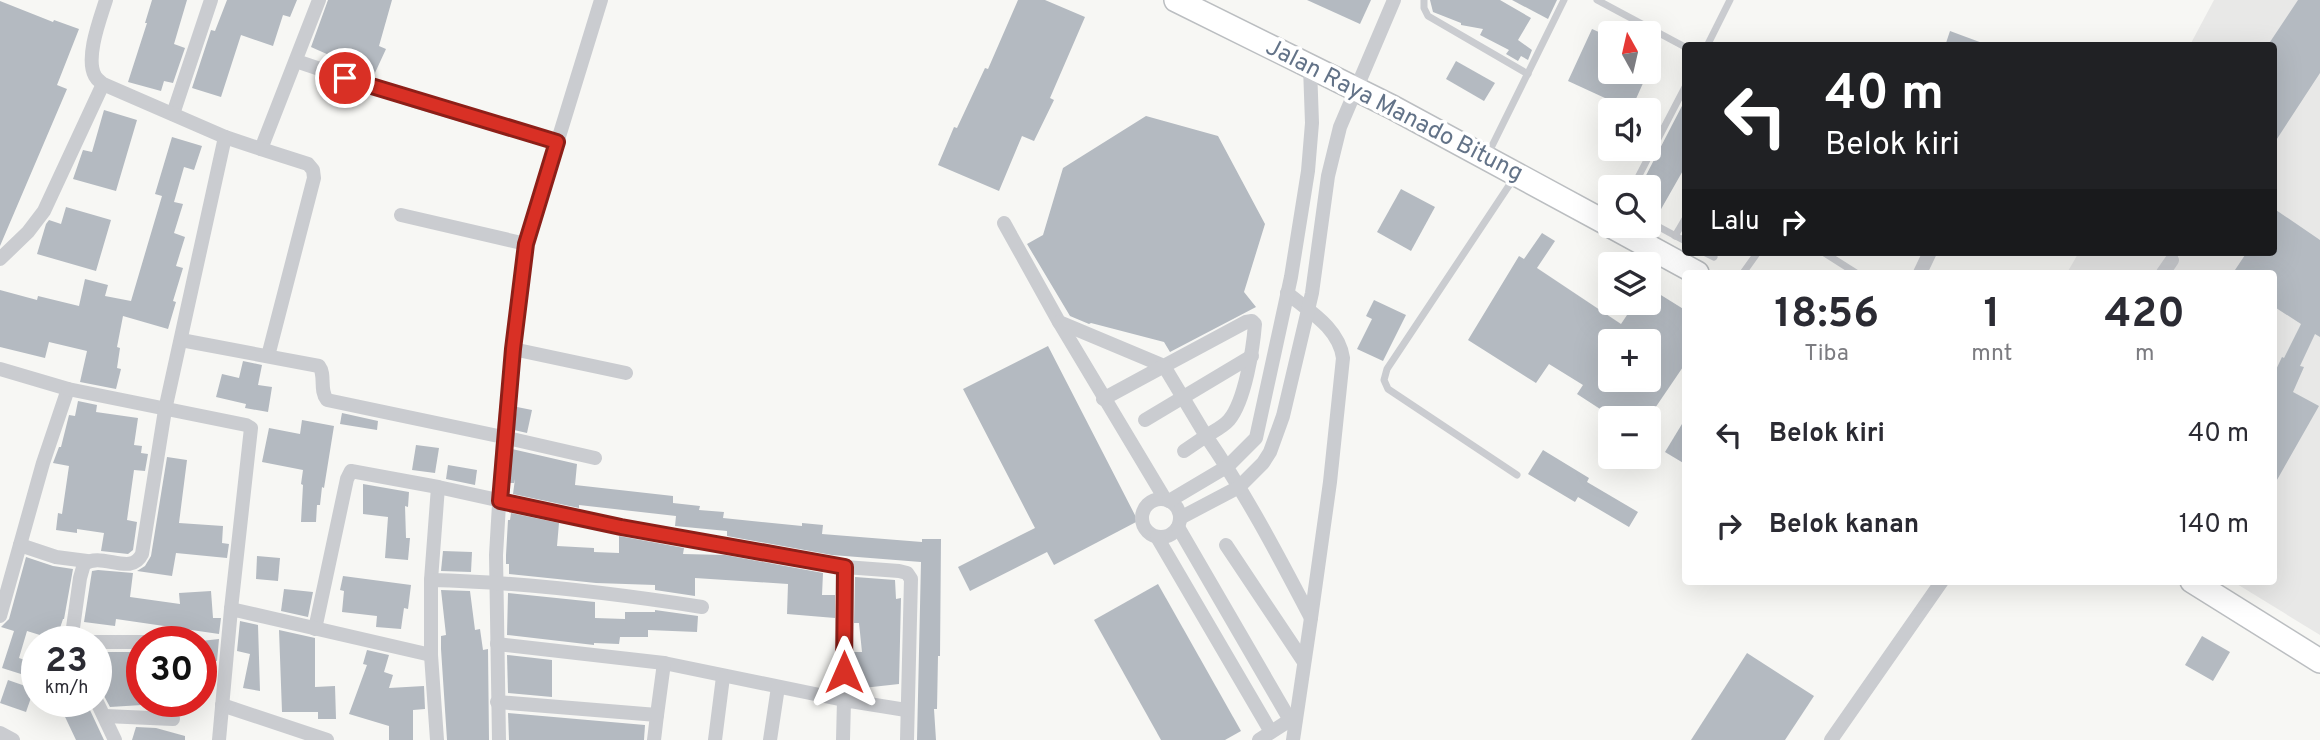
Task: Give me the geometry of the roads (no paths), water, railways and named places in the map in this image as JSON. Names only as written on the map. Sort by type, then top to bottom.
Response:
[{"type":"highway","name":"Jalan Raya Manado Bitung","points":[[1176,0],[1356,88],[1598,218]]},
{"type":"highway","name":"Jalan Raya Manado Bitung","points":[[1641,238],[1682,255]]},
{"type":"highway","name":"Jalan Raya Manado Bitung","points":[[1684,256],[1705,265]]},
{"type":"highway","points":[[2198,585],[2320,661]]},
{"type":"street","points":[[106,0],[92,58],[95,77],[103,84],[225,137],[308,164],[313,170],[314,178],[268,356]]},
{"type":"street","points":[[173,114],[211,0]]},
{"type":"street","points":[[261,149],[319,0]]},
{"type":"street","points":[[499,740],[496,582],[503,437],[526,244],[601,0]]},
{"type":"street","points":[[1310,67],[1312,123],[1308,171],[1287,293],[1256,438],[1228,466],[1167,500],[1156,499],[1149,503],[1143,510],[1143,526],[1157,537],[1165,537],[1179,523],[1239,487],[1270,453],[1283,416],[1312,293],[1328,176],[1340,127],[1394,0]]},
{"type":"street","points":[[296,61],[418,102],[557,142]]},
{"type":"street","points":[[0,259],[28,232],[44,211],[103,84]]},
{"type":"street","points":[[73,626],[79,578],[87,561],[94,558],[131,565],[140,559],[165,411],[225,137]]},
{"type":"street","points":[[401,215],[526,244]]},
{"type":"street","points":[[1004,223],[1104,399],[1167,500],[1178,510],[1179,523],[1292,729]]},
{"type":"street","points":[[2165,270],[2172,260]]},
{"type":"street","points":[[1287,293],[1335,336],[1343,358],[1330,482],[1292,729]]},
{"type":"street","points":[[1104,399],[1250,321],[1255,324],[1252,356],[1231,417],[1184,451]]},
{"type":"street","points":[[1059,322],[1164,366],[1206,436],[1228,466],[1311,618]]},
{"type":"street","points":[[181,340],[321,368],[322,393],[327,400],[595,458]]},
{"type":"street","points":[[513,349],[626,373]]},
{"type":"street","points":[[1145,420],[1252,356]]},
{"type":"street","points":[[0,369],[68,389],[251,428],[219,740]]},
{"type":"street","points":[[0,616],[43,463],[68,389]]},
{"type":"street","points":[[315,629],[349,473],[353,472],[438,487],[621,527],[845,567],[899,571],[907,573],[911,579],[907,740]]},
{"type":"street","points":[[438,487],[431,580],[431,655],[438,740]]},
{"type":"street","points":[[1157,537],[1265,736],[1292,729]]},
{"type":"street","points":[[20,545],[56,557],[87,561]]},
{"type":"street","points":[[1226,545],[1304,662]]},
{"type":"street","points":[[843,740],[845,567]]},
{"type":"street","points":[[431,580],[496,582],[648,598],[702,607]]},
{"type":"street","points":[[1830,740],[1939,585]]},
{"type":"street","points":[[231,609],[431,655]]},
{"type":"street","points":[[497,644],[664,663],[723,677],[906,710]]},
{"type":"street","points":[[654,740],[664,663]]},
{"type":"street","points":[[715,740],[723,677]]},
{"type":"street","points":[[771,740],[778,687]]},
{"type":"street","points":[[497,702],[657,715]]},
{"type":"street","points":[[222,705],[327,740]]},
{"type":"street","points":[[112,716],[173,719]]},
{"type":"street","points":[[105,717],[115,740]]},
{"type":"street","points":[[0,733],[13,740]]},
{"type":"lane","points":[[1424,0],[1428,16],[1528,74]]},
{"type":"lane","points":[[1486,158],[1564,0]]},
{"type":"lane","points":[[1597,0],[1682,45]]},
{"type":"lane","points":[[1709,42],[1730,0]]},
{"type":"lane","points":[[1639,175],[1682,93]]},
{"type":"lane","points":[[1517,174],[1387,369],[1384,380],[1388,389],[1517,475]]},
{"type":"lane","points":[[1675,236],[1682,224]]},
{"type":"lane","points":[[1661,228],[1682,240]]},
{"type":"lane","points":[[1829,256],[1851,270]]}]
